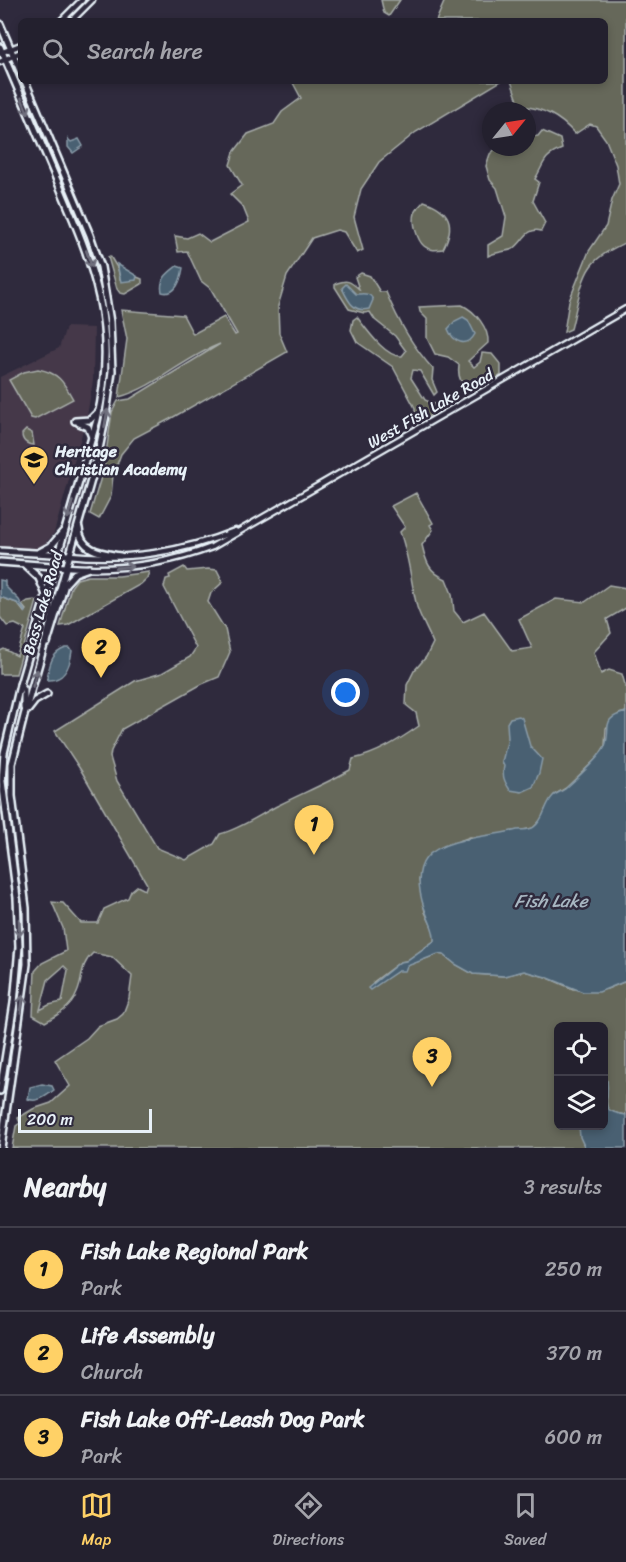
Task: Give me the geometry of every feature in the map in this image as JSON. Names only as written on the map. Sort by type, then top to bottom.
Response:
[{"type":"main road","points":[[0,24],[18,65]]},
{"type":"main road","name":"Bass Lake Road","points":[[0,1091],[14,1003],[19,946],[18,913],[2,765],[20,686],[99,411],[104,371],[102,310],[84,243],[1,51]]},
{"type":"main road","name":"Bass Lake Road","points":[[1,1148],[27,964],[26,908],[11,786],[15,749],[97,459],[109,399],[112,356],[109,307],[101,269],[90,235],[26,84]]},
{"type":"main road","points":[[92,437],[88,427],[75,421],[90,420],[99,411]]},
{"type":"main road","points":[[80,516],[79,532],[87,546],[97,552],[120,556]]},
{"type":"main road","points":[[37,553],[51,546],[64,531]]},
{"type":"main road","points":[[0,551],[69,555]]},
{"type":"main road","points":[[0,562],[66,567]]},
{"type":"main road","points":[[23,564],[39,578],[46,596]]},
{"type":"main road","points":[[41,656],[51,636],[65,584],[75,573],[89,568]]},
{"type":"main road","points":[[20,686],[24,690],[24,716]]},
{"type":"main road","points":[[24,716],[35,701],[47,694]]},
{"type":"street","points":[[64,18],[82,0]]},
{"type":"street","points":[[74,18],[92,0]]},
{"type":"street","points":[[1,51],[18,46]]},
{"type":"street","points":[[3,60],[18,54]]},
{"type":"street","name":"West Fish Lake Road","points":[[66,567],[136,566],[175,559],[212,547],[626,309]]},
{"type":"street","name":"West Fish Lake Road","points":[[69,555],[120,556],[174,550],[209,541],[246,527]]},
{"type":"shaded area","name":"Heritage Christian Academy","points":[[66,327],[94,328],[93,381],[87,416],[54,533],[41,549],[0,547],[0,377],[59,348]]},
{"type":"green space","points":[[381,0],[400,0],[389,16],[384,13]]},
{"type":"green space","points":[[445,0],[626,0],[626,242],[602,255],[591,266],[581,288],[571,329],[564,332],[569,301],[589,251],[606,226],[612,200],[619,184],[616,165],[606,140],[596,126],[590,124],[575,134],[563,122],[536,109],[536,102],[519,102],[512,84],[608,84],[608,18],[437,18]]},
{"type":"green space","points":[[294,84],[496,84],[416,132],[379,162],[361,189],[354,217],[363,250],[357,253],[344,232],[337,230],[312,238],[287,276],[278,306],[279,333],[287,352],[134,438],[121,454],[113,475],[111,496],[99,519],[90,514],[104,467],[112,412],[118,401],[130,399],[220,344],[145,386],[119,397],[127,339],[121,310],[183,315],[193,334],[224,317],[235,335],[237,334],[211,289],[201,281],[187,251],[178,252],[175,236],[187,238],[198,233],[210,242],[249,222],[243,207],[230,194],[242,185],[230,165],[234,152],[248,134],[274,124],[282,112],[301,98]]},
{"type":"green space","points":[[542,131],[560,139],[562,149],[547,158],[535,179],[539,182],[533,201],[545,223],[541,231],[528,233],[513,249],[488,256],[488,245],[503,236],[506,217],[497,188],[490,180],[486,166],[489,156],[536,156],[536,136]]},
{"type":"green space","points":[[424,201],[440,209],[448,219],[449,232],[443,249],[426,248],[417,235],[414,217]]},
{"type":"green space","points":[[110,256],[118,269],[120,279],[135,280],[137,277],[142,279],[142,284],[125,294],[120,293],[108,257]]},
{"type":"green space","points":[[361,273],[370,276],[380,292],[386,292],[406,333],[433,369],[432,380],[437,392],[434,395],[420,371],[413,370],[411,378],[425,400],[434,404],[435,413],[420,421],[415,420],[415,408],[393,367],[357,342],[351,330],[353,320],[357,317],[377,342],[390,353],[402,356],[406,351],[395,336],[375,320],[370,312],[364,313],[349,309],[335,287],[335,284],[345,281],[359,289],[355,277]]},
{"type":"green space","points":[[462,305],[472,311],[488,337],[488,343],[468,361],[474,367],[480,362],[482,353],[492,354],[501,365],[501,375],[482,388],[472,390],[463,384],[459,375],[459,365],[448,357],[435,354],[427,338],[427,319],[420,312],[419,307]]},
{"type":"green space","points":[[38,369],[60,379],[73,399],[35,419],[31,418],[9,380],[24,372]]},
{"type":"green space","points":[[26,430],[32,433],[34,445],[24,441],[22,434]]},
{"type":"green space","points":[[416,493],[433,523],[430,525],[433,530],[422,545],[425,556],[432,570],[446,579],[452,594],[454,611],[463,622],[484,612],[512,651],[532,648],[519,619],[556,599],[585,602],[609,585],[626,588],[626,608],[607,619],[611,633],[594,652],[601,674],[609,670],[622,674],[626,688],[626,712],[619,714],[606,728],[605,746],[598,757],[566,788],[554,795],[542,819],[533,828],[481,838],[470,837],[440,848],[426,858],[419,880],[425,912],[435,933],[434,941],[372,983],[406,966],[438,954],[444,955],[473,974],[504,976],[524,971],[546,977],[573,989],[607,989],[626,981],[626,1115],[608,1108],[608,1022],[554,1022],[554,1130],[580,1130],[585,1148],[12,1148],[16,1126],[20,1123],[18,1118],[33,1109],[51,1103],[70,1086],[55,1060],[87,1038],[98,1026],[117,1019],[123,1014],[129,998],[132,976],[112,957],[93,953],[86,962],[77,993],[68,1007],[45,1022],[33,1015],[35,971],[42,963],[66,951],[63,928],[52,902],[63,903],[81,923],[98,923],[104,909],[128,898],[137,886],[145,890],[147,884],[82,772],[55,731],[135,681],[162,673],[190,657],[196,648],[164,587],[166,579],[184,567],[187,571],[217,570],[223,582],[211,593],[208,602],[225,629],[230,652],[219,677],[202,684],[122,729],[111,751],[110,757],[117,781],[157,848],[186,860],[214,844],[220,834],[243,825],[350,770],[353,759],[379,750],[419,726],[416,713],[406,705],[407,685],[433,643],[417,607],[406,550],[400,532],[405,527],[391,506]],"holes":[[[64,966],[68,970],[62,1002],[40,1010],[48,980]]]},
{"type":"green space","points":[[149,572],[141,584],[68,625],[60,626],[71,587],[77,579],[88,576],[119,576]]},
{"type":"green space","points":[[0,597],[17,603],[24,612],[26,610],[22,605],[28,601],[37,601],[16,674],[0,674],[0,651],[4,649],[17,656],[25,629],[15,624],[7,626],[0,617]]},
{"type":"water","points":[[68,139],[71,142],[79,139],[83,146],[73,153],[68,147]]},
{"type":"water","points":[[117,264],[137,276],[136,280],[121,282]]},
{"type":"water","points":[[177,266],[183,268],[177,286],[171,292],[162,292],[163,280]]},
{"type":"water","points":[[346,284],[356,294],[370,296],[373,300],[369,309],[359,309],[352,304],[342,288]]},
{"type":"water","points":[[463,317],[468,320],[475,334],[472,339],[460,342],[450,334],[448,329],[455,321]]},
{"type":"water","points":[[0,580],[5,581],[5,586],[19,600],[26,613],[17,603],[0,597]]},
{"type":"water","points":[[66,648],[72,651],[66,672],[59,678],[48,680],[52,660],[57,653]]},
{"type":"water","name":"Fish Lake","points":[[626,712],[626,981],[599,992],[583,992],[524,971],[504,976],[473,974],[444,955],[438,954],[407,966],[405,971],[398,971],[370,990],[368,988],[400,962],[406,961],[434,941],[419,886],[420,871],[426,858],[434,851],[455,842],[534,827],[538,824],[553,796],[569,786],[603,750],[607,740],[609,721]]},
{"type":"water","points":[[519,716],[522,718],[530,746],[542,759],[533,787],[522,792],[510,790],[506,784],[502,762],[508,738],[507,723],[510,718]]},
{"type":"water","points":[[42,1084],[52,1086],[54,1090],[45,1097],[28,1099],[30,1087]]},
{"type":"water","points":[[608,1108],[626,1115],[626,1148],[585,1148],[579,1130],[608,1130]]},
{"type":"place","name":"Heritage Christian Academy","points":[[34,486]]},
{"type":"place","name":"Life Assembly","points":[[101,678]]},
{"type":"place","name":"Fish Lake Regional Park","points":[[314,855]]},
{"type":"place","name":"Fish Lake Off-Leash Dog Park","points":[[432,1087]]}]
